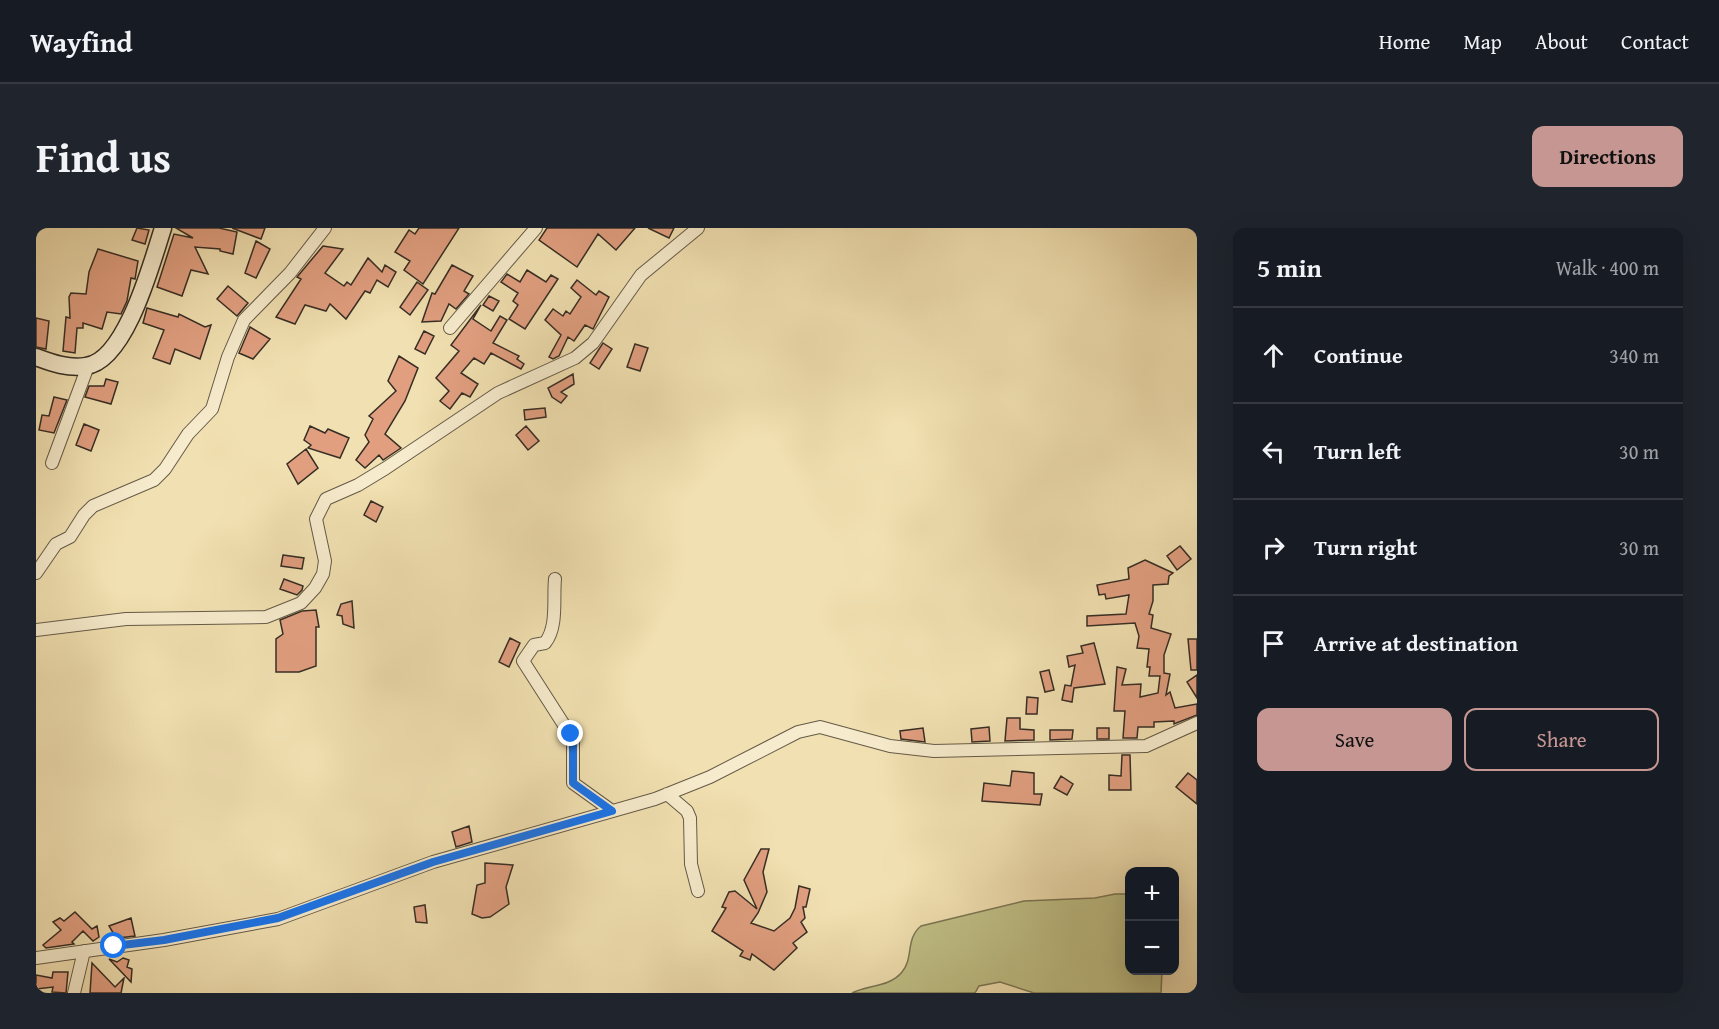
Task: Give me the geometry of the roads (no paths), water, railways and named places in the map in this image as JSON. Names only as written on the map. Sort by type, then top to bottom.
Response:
[{"type":"street","points":[[36,357],[62,366],[88,366],[109,355],[123,334],[163,228]]},
{"type":"street","points":[[36,573],[56,544],[70,537],[93,506],[154,480],[165,469],[188,434],[212,409],[228,357],[244,320],[290,273],[324,228]]},
{"type":"street","points":[[450,328],[536,228]]},
{"type":"street","points":[[36,630],[126,619],[266,617],[301,603],[315,588],[323,574],[325,561],[316,519],[326,499],[358,485],[386,468],[498,393],[575,358],[593,343],[641,275],[698,228]]},
{"type":"street","points":[[52,463],[88,366]]},
{"type":"street","points":[[555,579],[554,622],[548,639],[545,643],[534,645],[524,661],[573,739],[573,783],[612,811]]},
{"type":"street","points":[[36,958],[164,940],[278,918],[433,862],[668,794],[710,777],[798,732],[820,727],[890,746],[934,751],[1146,746],[1197,723]]},
{"type":"street","points":[[668,794],[687,811],[690,818],[691,864],[698,891]]},
{"type":"street","points":[[74,993],[84,951]]}]
